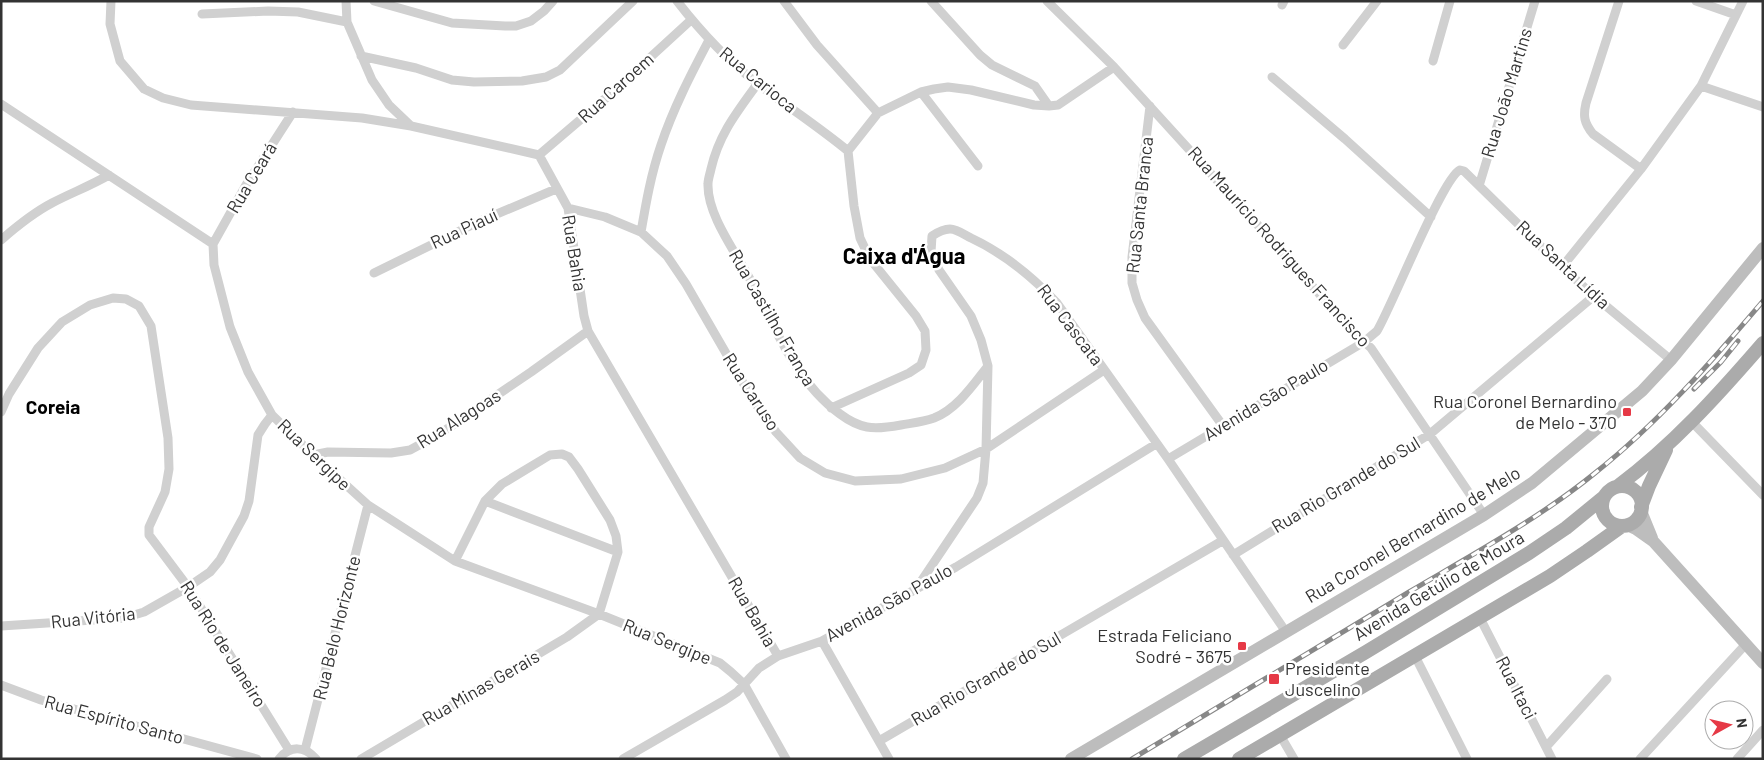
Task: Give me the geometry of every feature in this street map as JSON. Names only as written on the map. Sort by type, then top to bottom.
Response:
[{"type":"main road","name":"Rua Coronel Bernardino de Melo","points":[[1071,759],[1484,515],[1532,483],[1642,392],[1671,360],[1763,248]]},
{"type":"main road","points":[[1763,343],[1719,394],[1669,445],[1618,486],[1610,490],[1604,497],[1602,507],[1605,516],[1612,523],[1636,529],[1653,541],[1763,664]]},
{"type":"main road","points":[[1239,759],[1480,618],[1569,563],[1624,525],[1636,520],[1653,477],[1669,445]]},
{"type":"main road","points":[[1618,486],[1627,487],[1635,491],[1640,498],[1641,509],[1653,541]]},
{"type":"main road","name":"Avenida Getúlio de Moura","points":[[1184,759],[1530,553],[1566,528],[1604,497]]},
{"type":"street","points":[[111,1],[110,24],[120,61],[144,89],[163,98],[191,105],[362,118],[411,126],[539,155]]},
{"type":"street","points":[[346,1],[346,22],[372,80],[389,105],[411,126]]},
{"type":"street","points":[[374,1],[452,23],[505,26],[516,26],[531,21],[544,12],[553,1]]},
{"type":"street","points":[[361,56],[416,68],[452,80],[474,82],[522,81],[546,77],[560,70],[633,1]]},
{"type":"street","name":"Rua Carioca","points":[[677,1],[709,40],[758,84],[828,134],[848,151]]},
{"type":"street","points":[[784,1],[817,45],[878,113]]},
{"type":"street","points":[[931,1],[980,55],[992,65],[1035,86],[1049,106]]},
{"type":"street","name":"Rua Maurício Rodrigues Francisco","points":[[1047,1],[1114,67],[1350,329],[1376,354],[1484,515]]},
{"type":"street","points":[[1342,45],[1378,1]]},
{"type":"street","points":[[1433,61],[1450,1]]},
{"type":"street","name":"Rua João Martins","points":[[1479,186],[1536,1]]},
{"type":"street","points":[[1618,1],[1586,103],[1584,118],[1587,127],[1593,134],[1641,169]]},
{"type":"street","points":[[1696,1],[1736,15]]},
{"type":"street","points":[[1562,267],[1641,169],[1701,86],[1743,1]]},
{"type":"street","points":[[202,14],[268,11],[298,12],[346,22]]},
{"type":"street","name":"Rua Caroem","points":[[539,155],[692,20]]},
{"type":"street","points":[[641,232],[650,183],[661,145],[687,83],[709,40]]},
{"type":"street","points":[[832,408],[910,373],[921,365],[926,350],[924,331],[916,316],[870,259],[860,238],[854,206],[848,151],[878,113],[921,92],[948,87],[971,90],[1034,105],[1058,105],[1114,67]]},
{"type":"street","points":[[1272,77],[1345,139],[1431,217]]},
{"type":"street","name":"Rua Castilho França","points":[[758,84],[725,129],[714,158],[708,183],[710,201],[722,232],[751,281],[776,333],[815,393],[849,421],[867,427],[892,427],[920,422],[935,417],[947,410],[968,392],[988,366]]},
{"type":"street","points":[[1701,86],[1763,106]]},
{"type":"street","points":[[921,92],[978,166]]},
{"type":"street","points":[[1,104],[213,244]]},
{"type":"street","name":"Rua Santa Branca","points":[[1150,106],[1132,257],[1132,283],[1145,318],[1223,426]]},
{"type":"street","name":"Rua Ceará","points":[[213,244],[246,185],[293,112]]},
{"type":"street","name":"Rua Bahia","points":[[539,155],[568,208],[584,316],[588,331],[778,656]]},
{"type":"street","name":"Rua Santa Lídia","points":[[1458,170],[1464,171],[1594,296],[1671,360]]},
{"type":"street","name":"Avenida São Paulo","points":[[1168,459],[1372,336],[1381,325],[1431,217],[1453,175],[1458,170]]},
{"type":"street","points":[[1,240],[23,221],[51,203],[92,185],[109,175]]},
{"type":"street","name":"Rua Piauí","points":[[374,274],[478,222],[556,188]]},
{"type":"street","name":"Rua Caruso","points":[[568,208],[605,217],[641,232],[667,256],[686,284],[753,400],[776,432],[800,458],[825,473],[855,481],[901,479],[945,468],[986,449],[1104,370]]},
{"type":"street","name":"Rua Cascata","points":[[918,586],[977,498],[983,483],[986,449],[988,366],[981,340],[971,316],[938,270],[930,252],[932,236],[939,231],[951,229],[983,243],[1022,268],[1057,303],[1168,459],[1222,541],[1286,632]]},
{"type":"street","name":"Rua Sergipe","points":[[213,244],[214,265],[230,327],[248,372],[272,415],[368,505],[455,561],[599,614],[720,663],[744,684],[786,759]]},
{"type":"street","name":"Rua Rio Grande do Sul","points":[[1233,555],[1430,434],[1594,296]]},
{"type":"street","name":"Rua Rio de Janeiro","points":[[1,412],[9,394],[38,348],[62,322],[90,305],[113,298],[126,299],[139,306],[150,326],[168,438],[169,469],[165,492],[149,527],[149,535],[188,587],[289,750]]},
{"type":"street","name":"Rua Alagoas","points":[[313,455],[337,452],[391,453],[410,450],[441,433],[588,331]]},
{"type":"street","name":"Rua Vitória","points":[[1,626],[124,618],[144,612],[210,572],[220,560],[244,516],[249,501],[258,435],[272,415]]},
{"type":"street","points":[[1692,422],[1763,495]]},
{"type":"street","name":"Avenida São Paulo","points":[[623,759],[638,755],[725,700],[760,668],[778,656],[822,640],[956,566],[1156,444]]},
{"type":"street","points":[[455,561],[485,501],[502,484],[550,455],[562,454],[569,457],[578,469],[610,520],[616,536],[618,552],[599,614]]},
{"type":"street","points":[[485,501],[618,552]]},
{"type":"street","name":"Rua Belo Horizonte","points":[[305,750],[368,505]]},
{"type":"street","name":"Rua Rio Grande do Sul","points":[[879,741],[1222,541]]},
{"type":"street","name":"Rua Minas Gerais","points":[[361,759],[567,637],[599,614]]},
{"type":"street","name":"Rua Itaci","points":[[1480,618],[1552,759]]},
{"type":"street","points":[[822,640],[890,759]]},
{"type":"street","points":[[1640,759],[1746,644]]},
{"type":"street","points":[[1415,656],[1467,759]]},
{"type":"street","points":[[1546,747],[1607,679]]},
{"type":"street","name":"Rua Espírito Santo","points":[[1,685],[41,700],[257,759]]},
{"type":"street","points":[[1737,759],[1763,730]]},
{"type":"street","points":[[1280,735],[1294,759]]},
{"type":"street","points":[[279,759],[289,750],[295,748],[305,750],[316,759]]},
{"type":"railway","points":[[1132,759],[1504,536],[1574,490],[1641,434],[1704,369],[1763,301]]},
{"type":"railway","points":[[1694,389],[1721,362],[1738,341]]},
{"type":"place","name":"Rua Coronel Bernardino de Melo - 370","points":[[1627,412]]},
{"type":"place","name":"Estrada Feliciano Sodré - 3675","points":[[1242,646]]},
{"type":"place","name":"Presidente Juscelino","points":[[1274,679]]},
{"type":"district","name":"Caixa d'Água","points":[[904,256]]},
{"type":"district","name":"Coreia","points":[[53,407]]}]
